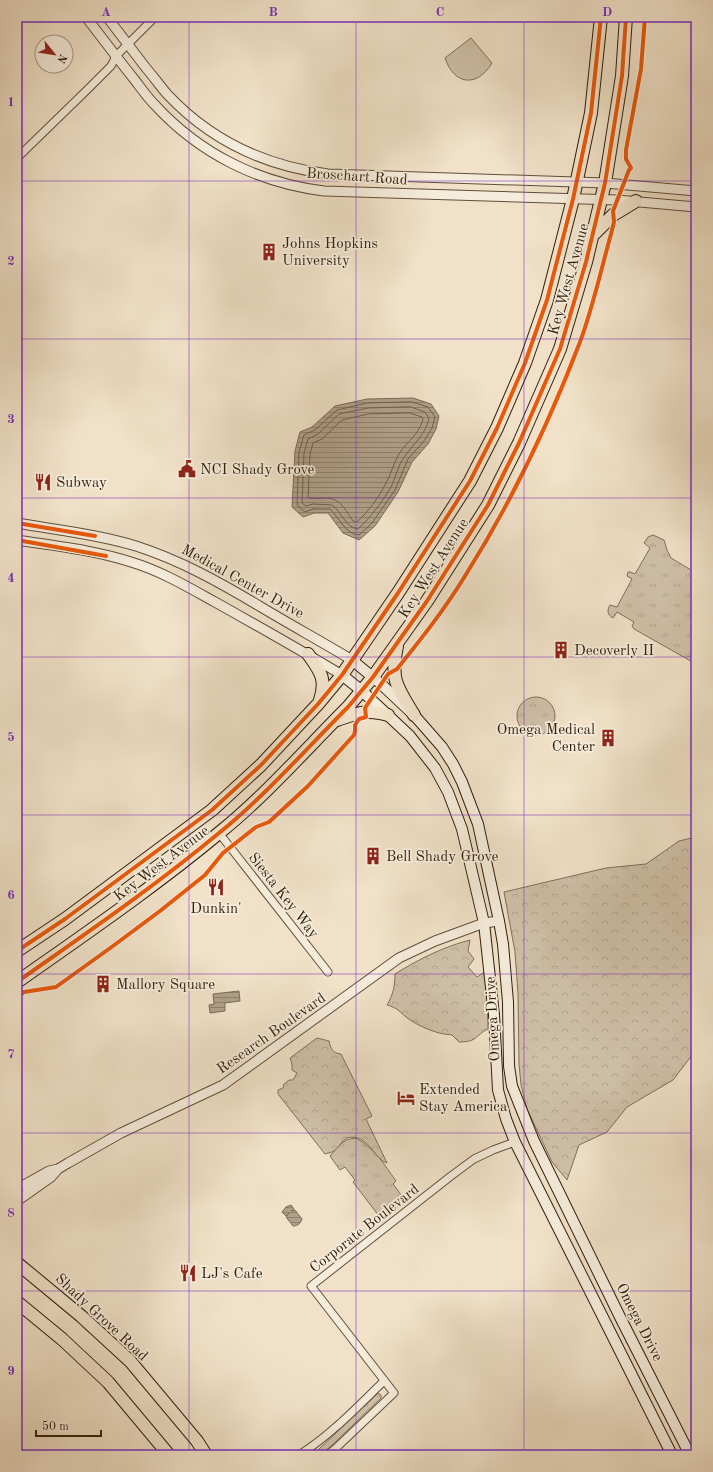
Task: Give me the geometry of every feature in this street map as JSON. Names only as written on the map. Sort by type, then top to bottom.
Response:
[{"type":"main road","name":"Key West Avenue","points":[[17,951],[65,919],[212,810],[261,765],[318,704],[342,675],[398,593],[470,481],[497,428],[525,363],[543,313],[573,199],[591,113],[601,17]]},
{"type":"main road","name":"Key West Avenue","points":[[17,982],[146,890],[219,833],[261,795],[362,691],[427,601],[488,505],[516,449],[560,349],[593,235],[602,200],[622,76],[626,17]]},
{"type":"main road","points":[[593,235],[614,215],[636,201]]},
{"type":"main road","points":[[398,642],[394,659],[395,681],[399,691],[414,715]]},
{"type":"main road","points":[[308,654],[318,668],[324,682],[318,704]]},
{"type":"main road","name":"Medical Center Drive","points":[[352,660],[372,677]]},
{"type":"main road","points":[[342,675],[362,691]]},
{"type":"main road","name":"Omega Drive","points":[[372,677],[414,715],[442,747],[462,782],[478,824],[499,920],[503,944],[508,1002],[509,1066],[512,1086],[518,1104],[534,1141],[690,1455]]},
{"type":"main road","name":"Omega Drive","points":[[362,691],[410,736],[435,768],[448,792],[462,829],[484,924],[494,1015],[498,1090],[506,1119],[515,1142],[672,1455]]},
{"type":"main road","points":[[334,721],[365,711],[388,715]]},
{"type":"main road","name":"Shady Grove Road","points":[[17,1263],[81,1316],[130,1361],[197,1441],[206,1455]]},
{"type":"main road","points":[[17,1302],[62,1339],[108,1382],[170,1455]]},
{"type":"street","name":"Broschart Road","points":[[86,17],[154,105],[194,141],[213,154],[271,179],[296,186],[324,191],[636,201],[696,207]]},
{"type":"street","name":"Broschart Road","points":[[107,17],[167,94],[204,128],[222,140],[276,163],[299,170],[328,174],[605,183],[696,191]]},
{"type":"street","points":[[17,158],[111,66],[116,56],[155,17]]},
{"type":"street","name":"Medical Center Drive","points":[[17,523],[109,539],[136,546],[164,556],[223,584],[352,660]]},
{"type":"street","points":[[17,540],[106,556],[154,570],[180,582],[308,654],[342,675]]},
{"type":"street","name":"Siesta Key Way","points":[[219,833],[328,972]]},
{"type":"street","name":"Research Boulevard","points":[[17,1189],[49,1171],[58,1169],[121,1133],[223,1084],[399,958],[435,941],[499,920]]},
{"type":"street","name":"Corporate Boulevard","points":[[327,1455],[394,1393],[311,1286],[474,1159],[515,1142]]},
{"type":"street","name":"Research Boulevard","points":[[17,1201],[51,1177],[58,1169]]},
{"type":"street","points":[[299,1455],[313,1446],[338,1425],[384,1381]]},
{"type":"green space","points":[[471,38],[492,63],[480,77],[473,80],[466,80],[454,74],[445,58]]},
{"type":"green space","points":[[653,535],[664,540],[671,558],[696,573],[696,664],[634,629],[632,626],[634,622],[617,612],[613,618],[608,611],[610,605],[617,607],[632,579],[627,576],[628,572],[635,574],[650,548],[644,543],[648,537]]},
{"type":"green space","points":[[532,697],[540,697],[550,702],[554,709],[554,723],[550,730],[540,735],[532,735],[522,730],[520,727],[517,720],[517,712],[522,702],[525,700]]},
{"type":"green space","points":[[696,837],[696,1050],[673,1080],[627,1107],[607,1132],[579,1145],[567,1180],[552,1162],[527,1109],[521,1085],[515,952],[504,892],[606,868],[646,864],[679,841]]},
{"type":"green space","points":[[470,940],[468,951],[474,959],[468,967],[477,977],[486,971],[488,1029],[473,1040],[459,1042],[452,1035],[436,1032],[420,1026],[397,1009],[387,1005],[391,998],[395,982],[395,974],[431,954]]},
{"type":"green space","points":[[317,1038],[329,1041],[332,1050],[341,1054],[372,1116],[366,1119],[387,1163],[382,1161],[365,1142],[354,1137],[347,1138],[334,1151],[325,1154],[278,1094],[278,1090],[283,1088],[284,1084],[289,1080],[293,1080],[297,1073],[292,1070],[290,1058]]},
{"type":"green space","points":[[356,1138],[369,1147],[383,1163],[396,1181],[393,1184],[405,1200],[385,1216],[379,1216],[353,1182],[355,1180],[345,1167],[340,1170],[330,1156],[344,1141]]},
{"type":"green space","points":[[378,1393],[381,1395],[381,1398],[330,1447],[319,1455],[311,1455],[318,1450]]},
{"type":"water","points":[[413,398],[431,404],[439,416],[436,429],[428,444],[412,462],[398,492],[375,526],[359,540],[343,533],[328,513],[314,513],[303,517],[292,507],[295,451],[300,432],[312,427],[335,406],[367,399]]},
{"type":"water","points":[[239,991],[240,1001],[225,1003],[225,1011],[210,1013],[209,1005],[214,1004],[213,994]]},
{"type":"water","points":[[291,1205],[294,1209],[291,1211],[295,1210],[302,1219],[299,1224],[295,1226],[293,1226],[286,1217],[289,1213],[286,1216],[282,1212],[286,1207]]},
{"type":"cycle path","points":[[17,951],[65,919],[212,810],[261,765],[318,704],[342,675],[398,593],[470,481],[497,428],[525,363],[547,300],[573,199],[591,113],[601,17]]},
{"type":"cycle path","points":[[17,982],[170,872],[236,818],[285,772],[348,707],[373,677],[427,601],[488,505],[519,443],[560,349],[586,262],[605,183],[622,76],[626,17]]},
{"type":"cycle path","points":[[17,997],[24,992],[56,987],[113,946],[205,875],[223,853],[256,827],[269,822],[308,786],[354,735],[355,725],[359,719],[366,717],[365,708],[388,674],[397,669],[432,624],[457,588],[498,520],[528,462],[568,372],[585,329],[614,222],[613,211],[631,168],[626,159],[626,150],[641,69],[645,17]]},
{"type":"cycle path","points":[[17,523],[95,536]]},
{"type":"cycle path","points":[[17,540],[106,556]]},
{"type":"place","name":"Johns Hopkins University","points":[[269,252]]},
{"type":"place","name":"NCI Shady Grove","points":[[187,469]]},
{"type":"place","name":"Subway","points":[[43,482]]},
{"type":"place","name":"Decoverly II","points":[[561,650]]},
{"type":"place","name":"Omega Medical Center","points":[[608,738]]},
{"type":"place","name":"Bell Shady Grove","points":[[373,856]]},
{"type":"place","name":"Dunkin'","points":[[216,887]]},
{"type":"place","name":"Mallory Square","points":[[103,984]]},
{"type":"place","name":"Extended Stay America","points":[[406,1098]]},
{"type":"place","name":"LJ's Cafe","points":[[188,1273]]}]
